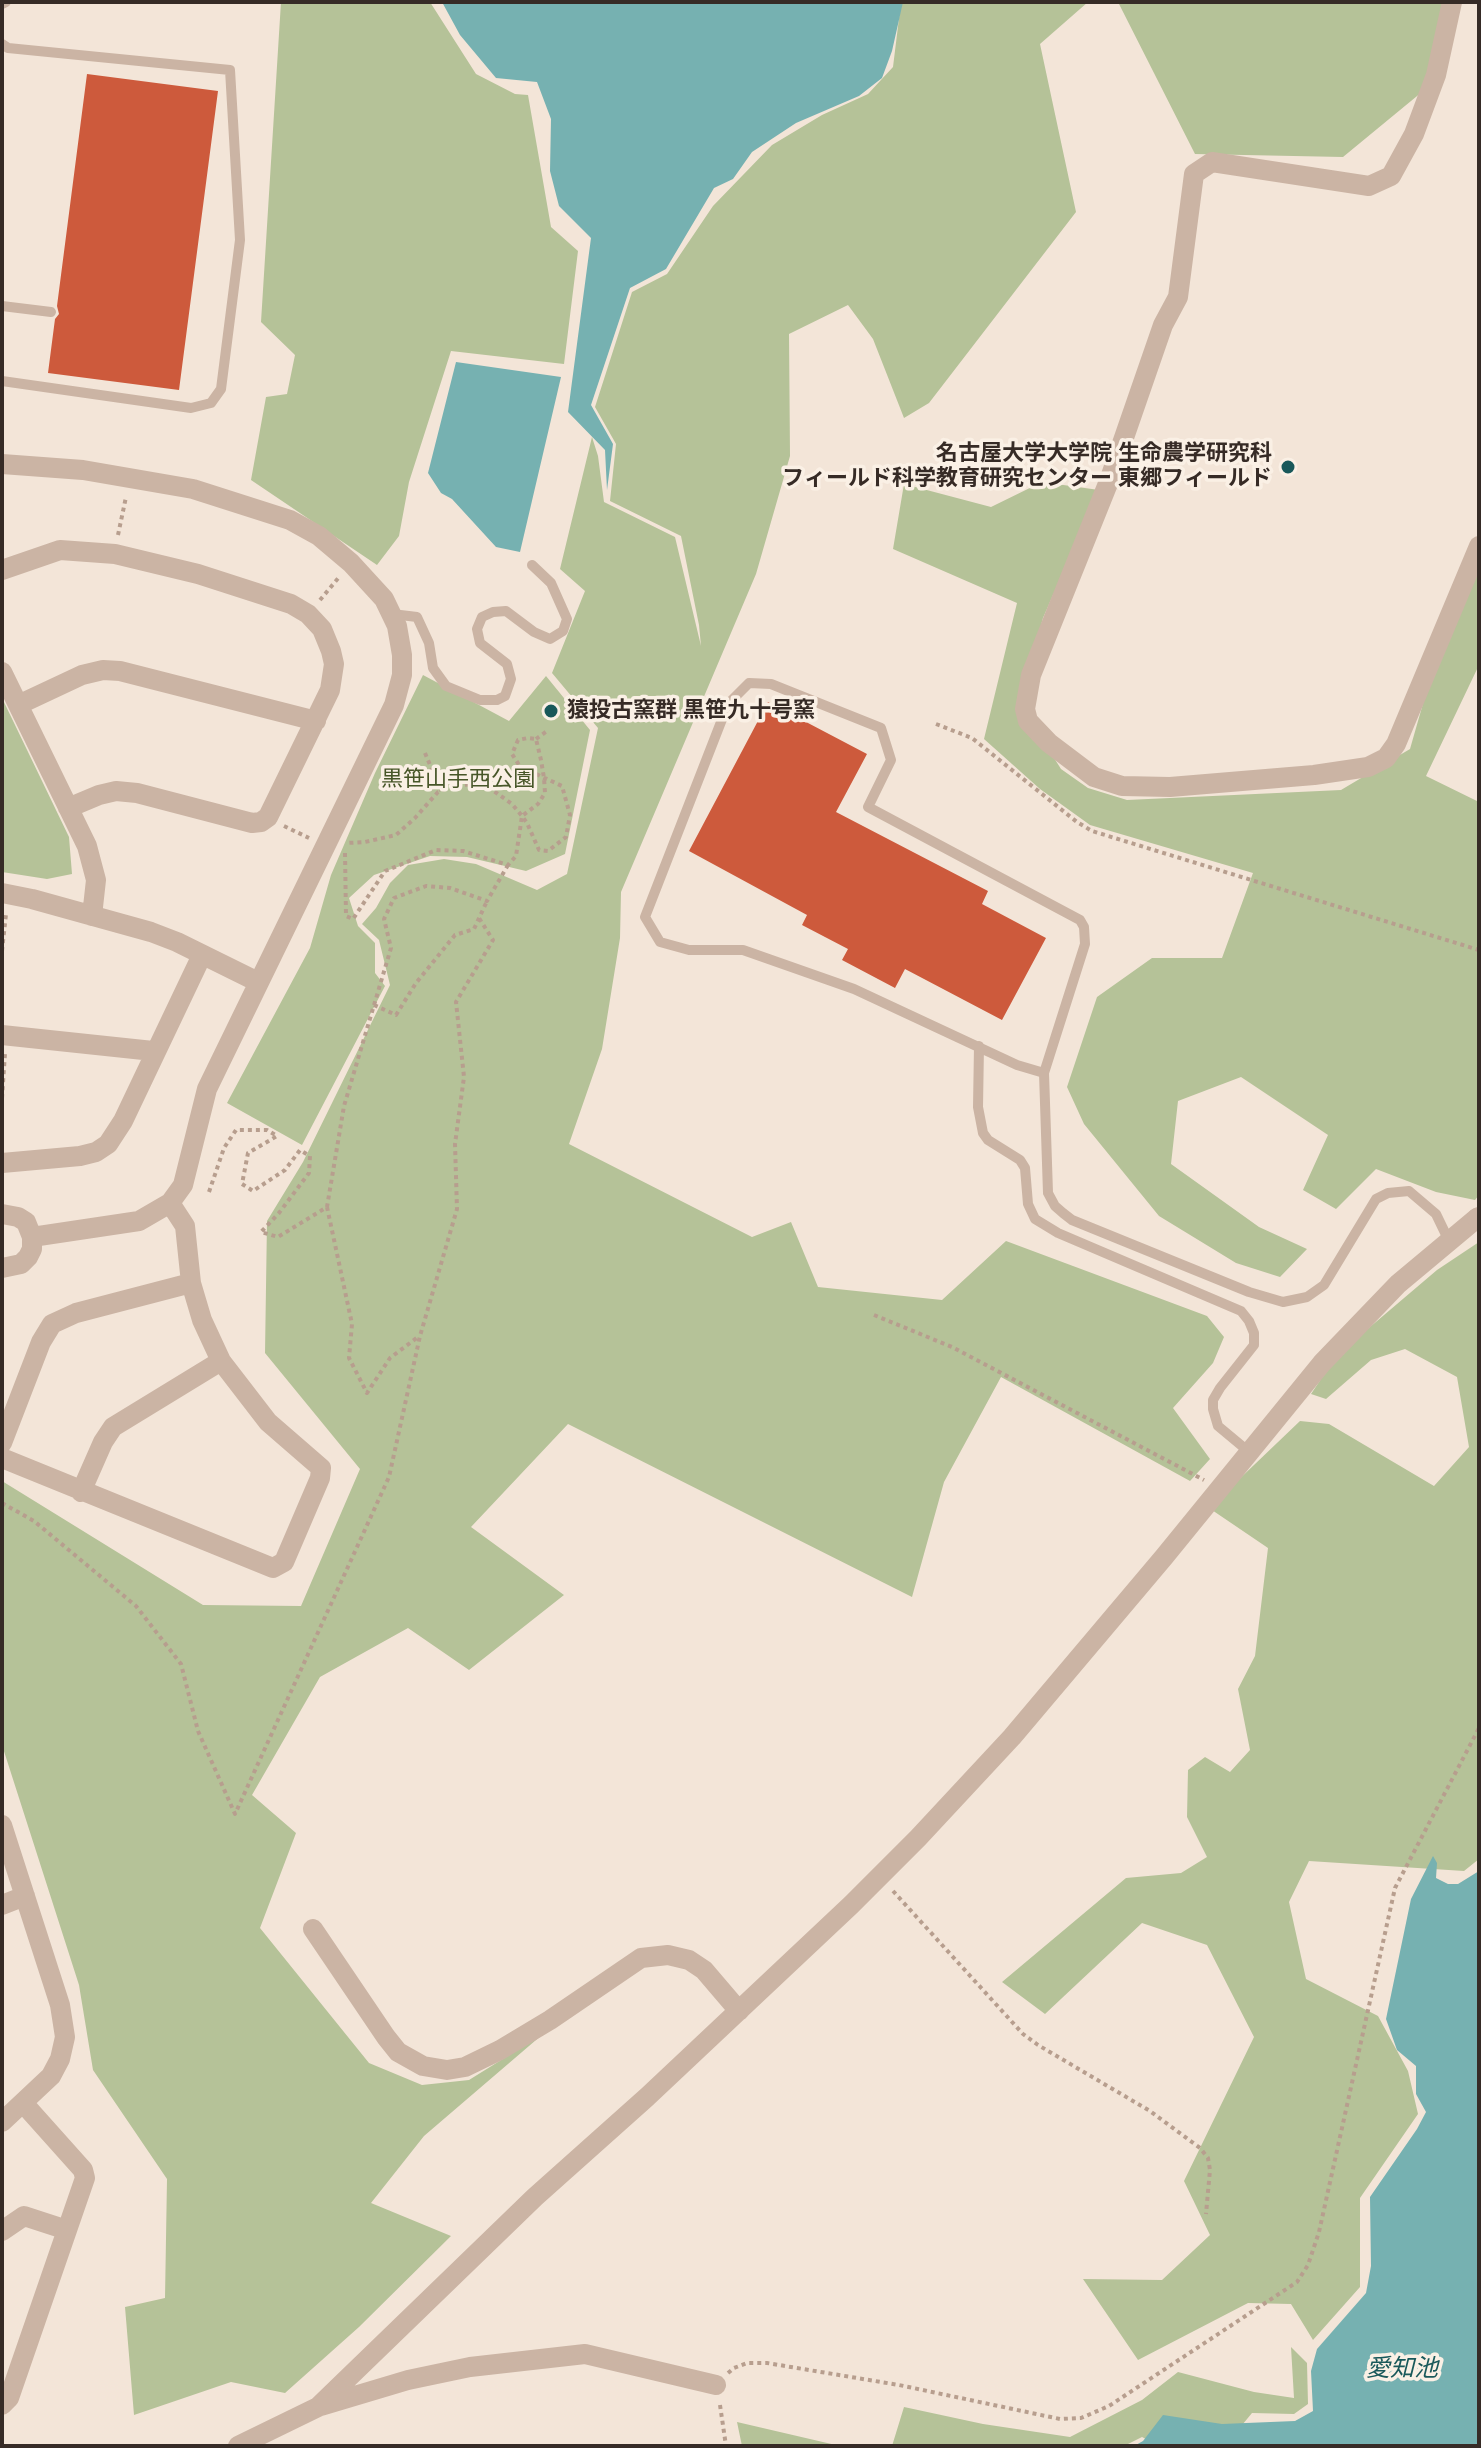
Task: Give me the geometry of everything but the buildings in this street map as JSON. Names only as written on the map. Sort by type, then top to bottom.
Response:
[{"type":"street","points":[[1452,2],[1436,75],[1414,134],[1391,176],[1369,186],[1212,162],[1194,174],[1178,297],[1163,325],[1109,481],[1031,675],[1025,709],[1028,721],[1049,743],[1094,777],[1122,786],[1170,787],[1314,775],[1368,767],[1386,758],[1396,744],[1479,546]]},
{"type":"street","points":[[2,464],[57,467],[130,477],[210,494],[290,520],[319,536],[351,563],[384,599],[397,626],[402,655],[398,694],[207,1089],[183,1185],[170,1203],[139,1221],[32,1237]]},
{"type":"street","points":[[2,570],[60,550],[115,554],[198,574],[280,599],[308,614],[322,629],[334,664],[330,690],[316,721],[268,817],[261,822],[252,823],[137,793],[116,791],[68,808]]},
{"type":"street","points":[[18,705],[82,675],[103,670],[120,671],[316,721]]},
{"type":"street","points":[[2,672],[92,861],[96,880],[92,916]]},
{"type":"street","points":[[5,893],[151,932],[258,982]]},
{"type":"street","points":[[2,1163],[80,1156],[102,1149],[115,1137],[153,1051],[202,955]]},
{"type":"street","points":[[4,1035],[153,1051]]},
{"type":"street","points":[[2,1458],[273,1568],[281,1565],[320,1478],[321,1468],[268,1422],[221,1361],[202,1320],[191,1283],[185,1226],[170,1203]]},
{"type":"street","points":[[2,1214],[26,1222],[32,1237],[28,1257],[21,1264],[2,1268]]},
{"type":"street","points":[[318,2407],[535,2197],[739,2011],[880,1876],[1021,1727],[1164,1557],[1248,1451],[1344,1340],[1398,1284],[1478,1218]]},
{"type":"street","points":[[2,1443],[41,1342],[52,1324],[76,1313],[191,1283]]},
{"type":"street","points":[[81,1492],[113,1427],[221,1361]]},
{"type":"street","points":[[2,1825],[60,2005],[65,2037],[57,2067],[24,2104],[2,2122]]},
{"type":"street","points":[[2,1905],[25,1896]]},
{"type":"street","points":[[313,1929],[398,2052],[423,2066],[447,2070],[465,2067],[500,2050],[641,1958],[668,1955],[689,1960],[704,1970],[739,2011]]},
{"type":"street","points":[[2,2405],[9,2398],[85,2182],[85,2175],[24,2104]]},
{"type":"street","points":[[2,2231],[24,2216],[67,2230]]},
{"type":"street","points":[[238,2446],[318,2407],[408,2380],[470,2367],[585,2354],[716,2385]]},
{"type":"lane","points":[[2,44],[8,48],[230,70],[240,240],[221,389],[211,403],[191,408],[2,381]]},
{"type":"lane","points":[[2,306],[51,312]]},
{"type":"lane","points":[[392,614],[417,617],[429,643],[433,668],[446,686],[480,700],[497,700],[505,696],[511,679],[507,664],[480,643],[477,629],[482,617],[506,611],[534,632],[550,639],[563,631],[567,619],[551,583],[532,565]]},
{"type":"lane","points":[[1044,1073],[1017,1065],[854,989],[743,950],[689,950],[660,942],[645,917],[728,704],[749,683],[771,684],[881,728],[891,760],[868,807],[1080,920],[1084,927],[1085,944],[1044,1073],[1048,1193],[1055,1206],[1072,1220],[1249,1292],[1283,1302],[1307,1297],[1324,1285],[1376,1199],[1388,1193],[1409,1191],[1436,1214],[1449,1241]]},
{"type":"lane","points":[[979,1046],[978,1107],[983,1133],[988,1140],[1020,1160],[1025,1168],[1028,1204],[1035,1219],[1058,1233],[1241,1311],[1249,1321],[1254,1333],[1254,1345],[1213,1400],[1218,1426],[1248,1451]]},
{"type":"path","points":[[115,554],[130,477]]},
{"type":"path","points":[[308,614],[351,563]]},
{"type":"path","points":[[936,724],[972,738],[1092,831],[1479,950]]},
{"type":"path","points":[[268,817],[324,846],[365,842],[396,835],[441,791],[454,785],[484,784],[512,804],[522,816],[539,850],[548,851],[566,837],[570,815],[562,786],[519,765],[512,754],[518,740],[536,739],[547,731]]},
{"type":"path","points":[[374,1005],[396,1015],[416,983],[455,935],[474,929],[487,901],[516,856],[522,816],[538,804],[545,793],[536,739]]},
{"type":"path","points":[[425,753],[441,791]]},
{"type":"path","points":[[345,843],[346,916],[353,919],[385,871],[436,850],[463,851],[508,865]]},
{"type":"path","points":[[420,1336],[390,1358],[367,1393],[349,1358],[352,1324],[327,1207],[344,1106],[391,948],[384,919],[394,898],[426,886],[450,888],[487,901]]},
{"type":"path","points":[[2,951],[5,893]]},
{"type":"path","points":[[2,1098],[4,1035]]},
{"type":"path","points":[[209,1192],[224,1148],[236,1130],[267,1130],[277,1136],[248,1153],[242,1184],[253,1191],[285,1170],[300,1150],[310,1156],[309,1173],[261,1232],[278,1237],[327,1207]]},
{"type":"path","points":[[874,1315],[952,1347],[1218,1487]]},
{"type":"path","points":[[726,2446],[716,2385],[734,2368],[747,2363],[767,2363],[899,2385],[1060,2419],[1081,2418],[1109,2406],[1297,2282],[1308,2265],[1319,2232],[1395,1888],[1479,1728]]},
{"type":"path","points":[[880,1876],[1023,2034],[1150,2111],[1200,2148],[1208,2158],[1210,2170],[1206,2214]]},
{"type":"green space","points":[[281,2],[430,2],[476,74],[515,94],[528,95],[551,227],[578,251],[564,364],[451,351],[409,482],[399,536],[377,565],[251,480],[266,397],[287,394],[295,355],[261,322]]},
{"type":"green space","points":[[901,2],[1088,2],[1040,44],[1076,212],[929,403],[904,418],[873,339],[848,305],[789,334],[790,456],[756,574],[621,892],[620,938],[602,1049],[569,1144],[752,1237],[791,1222],[818,1287],[942,1300],[1006,1241],[1207,1316],[1224,1337],[1213,1363],[1173,1408],[1210,1459],[1190,1481],[1001,1377],[944,1482],[912,1597],[568,1424],[471,1527],[564,1595],[469,1670],[408,1628],[320,1677],[252,1795],[296,1833],[260,1928],[369,2063],[422,2085],[469,2080],[543,2034],[424,2136],[371,2203],[451,2236],[359,2327],[285,2393],[231,2382],[134,2415],[125,2307],[165,2298],[167,2179],[93,2070],[79,1985],[2,1745],[2,1481],[203,1605],[301,1606],[360,1469],[265,1353],[267,1221],[303,1162],[390,985],[379,940],[362,924],[376,908],[390,883],[408,865],[444,859],[476,864],[537,890],[567,874],[598,728],[552,673],[585,591],[560,569],[592,437],[598,456],[604,502],[675,537],[701,646],[681,536],[610,501],[616,444],[595,407],[632,292],[667,274],[713,206],[772,145],[822,115],[868,94],[893,67]]},
{"type":"green space","points":[[1118,2],[1446,2],[1445,73],[1343,157],[1195,154]]},
{"type":"green space","points":[[1042,482],[1099,490],[1043,618],[1020,704],[1061,769],[1088,788],[1127,800],[1341,790],[1410,749],[1434,665],[1479,545],[1479,665],[1426,776],[1479,802],[1479,1195],[1475,1200],[1436,1192],[1376,1169],[1336,1209],[1303,1190],[1328,1135],[1241,1077],[1178,1101],[1171,1164],[1259,1227],[1307,1249],[1280,1277],[1236,1263],[1159,1216],[1084,1124],[1067,1087],[1097,997],[1152,958],[1222,958],[1253,873],[1090,825],[1040,789],[984,739],[1017,603],[893,549],[904,484],[991,507]]},
{"type":"green space","name":"黒笹山手西公園","points":[[423,675],[509,721],[546,676],[590,730],[565,854],[526,871],[467,857],[430,856],[374,875],[349,898],[358,926],[375,943],[375,973],[385,986],[302,1145],[227,1103],[310,948],[331,875],[375,773]]},
{"type":"green space","points":[[2,698],[69,837],[72,874],[47,879],[2,872]]},
{"type":"green space","points":[[1479,1242],[1479,1859],[1464,1871],[1309,1861],[1289,1902],[1306,1979],[1378,2016],[1408,2071],[1418,2114],[1360,2198],[1360,2287],[1313,2340],[1291,2304],[1248,2303],[1138,2360],[1083,2279],[1162,2280],[1210,2235],[1184,2181],[1254,2037],[1207,1945],[1142,1923],[1045,2014],[1002,1982],[1126,1878],[1181,1873],[1207,1857],[1187,1817],[1188,1770],[1205,1757],[1230,1772],[1250,1750],[1238,1689],[1255,1656],[1268,1548],[1209,1508],[1300,1421],[1329,1424],[1434,1486],[1469,1447],[1457,1377],[1405,1349],[1371,1360],[1326,1399],[1311,1394],[1337,1355],[1437,1270]]},
{"type":"green space","points":[[1291,2347],[1307,2363],[1308,2404],[1294,2414],[1252,2413],[1228,2442],[1160,2446],[1142,2437],[1124,2446],[892,2446],[904,2407],[983,2424],[1070,2437],[1142,2400],[1178,2372],[1254,2392],[1294,2398]]},
{"type":"green space","points":[[737,2422],[840,2446],[742,2446]]},
{"type":"water","points":[[442,2],[903,2],[892,51],[882,78],[859,96],[796,123],[752,152],[733,179],[714,188],[666,269],[630,288],[591,405],[613,444],[607,490],[605,450],[568,412],[591,238],[559,206],[550,171],[551,119],[537,82],[496,78],[460,35]]},
{"type":"water","points":[[456,362],[561,377],[520,552],[496,547],[452,499],[441,493],[428,473]]},
{"type":"water","name":"愛知池","points":[[1433,1856],[1437,1863],[1436,1878],[1448,1884],[1458,1884],[1479,1871],[1479,2446],[1134,2446],[1143,2441],[1163,2415],[1222,2424],[1295,2421],[1313,2411],[1311,2371],[1317,2349],[1366,2293],[1371,2266],[1370,2197],[1426,2112],[1416,2094],[1416,2066],[1397,2050],[1386,2019],[1411,1899]]},
{"type":"place","name":"名古屋大学大学院 生命農学研究科 フィールド科学教育研究センター 東郷フィールド","points":[[1288,467]]},
{"type":"place","name":"猿投古窯群 黒笹九十号窯","points":[[551,711]]}]
